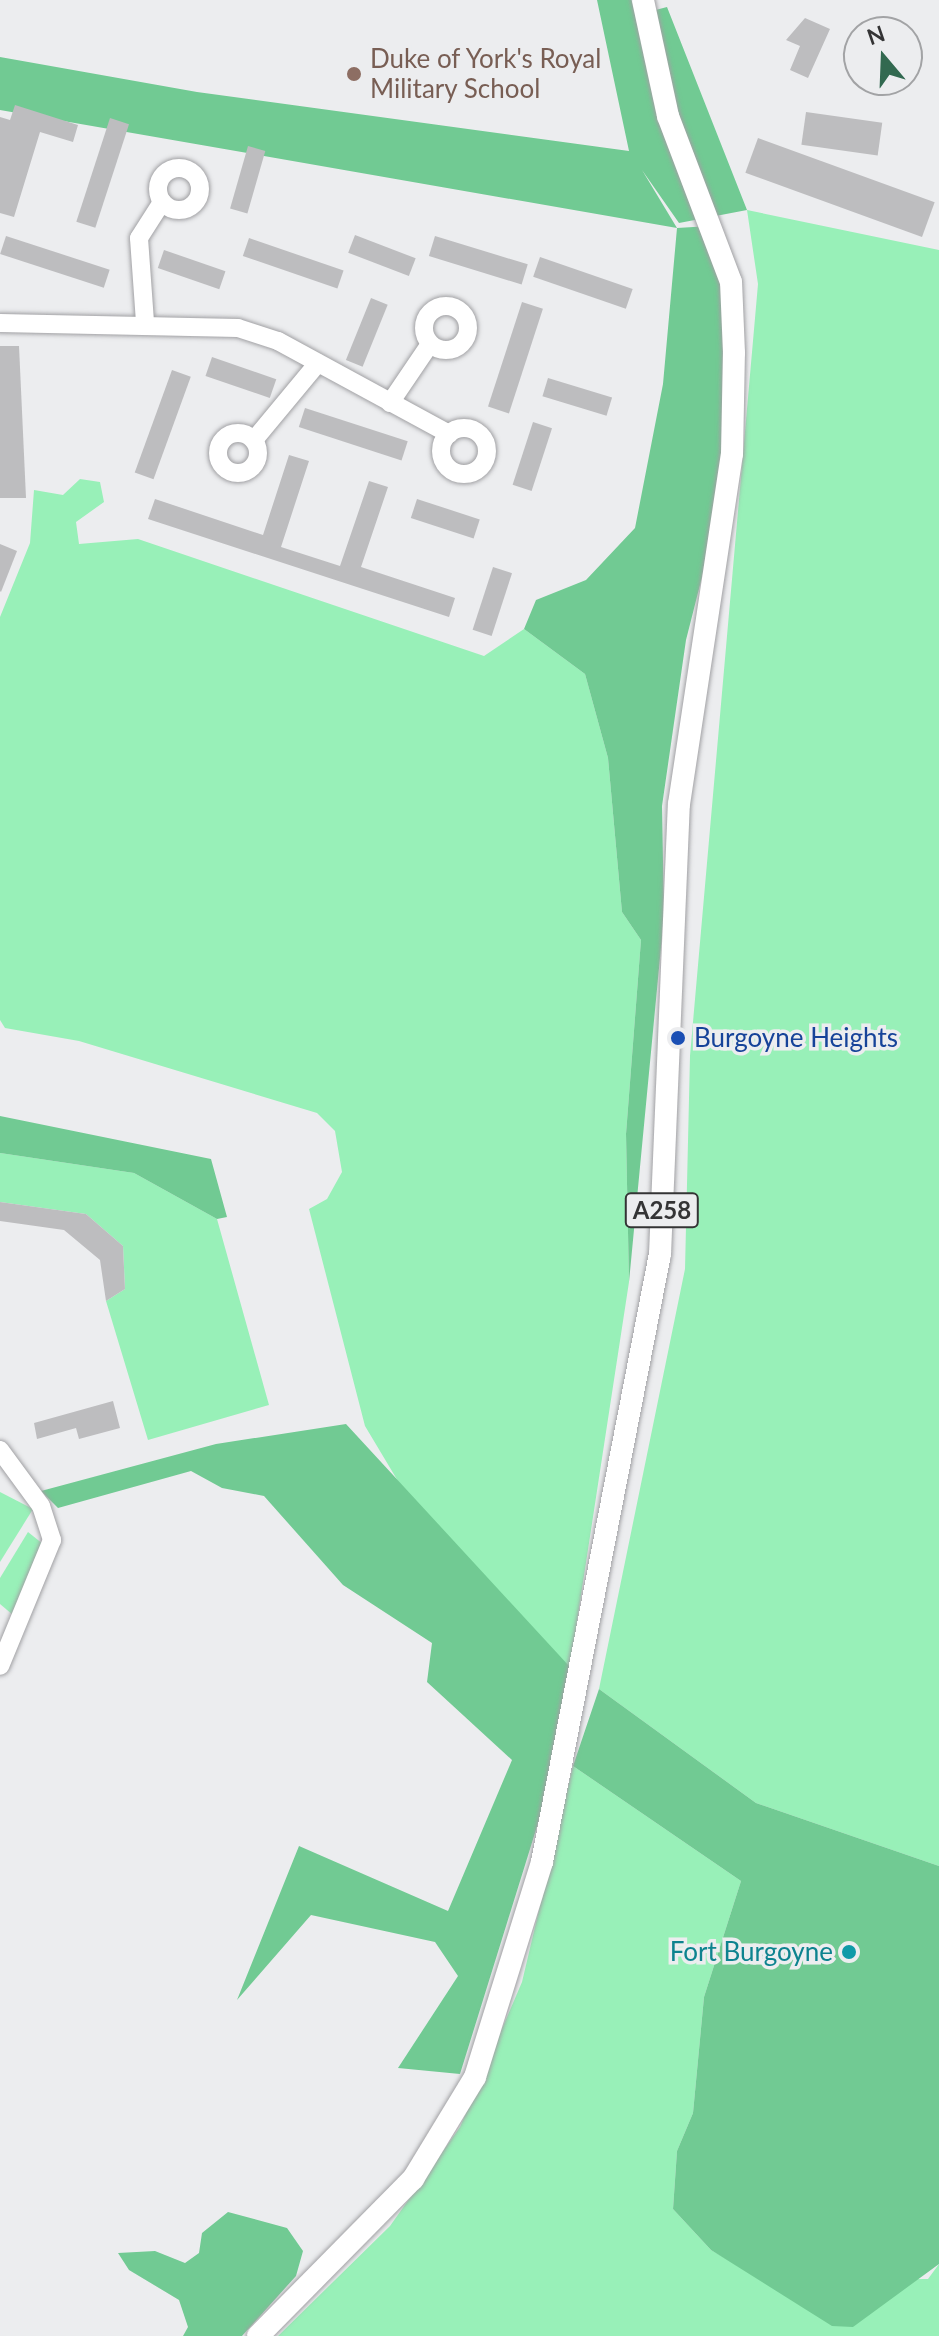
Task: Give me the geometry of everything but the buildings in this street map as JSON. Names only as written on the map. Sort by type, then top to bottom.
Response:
[{"type":"main road","name":"A258","points":[[258,2336],[413,2179],[475,2077],[542,1862],[660,1254],[679,804],[732,454],[734,353],[731,282],[668,116],[643,0]]},
{"type":"street","points":[[145,322],[139,238],[162,202]]},
{"type":"street","points":[[0,323],[145,322],[238,328],[318,363],[449,434]]},
{"type":"street","points":[[390,403],[430,344]]},
{"type":"street","points":[[254,440],[318,363]]},
{"type":"street","points":[[0,1450],[47,1518],[52,1540],[0,1666]]},
{"type":"green space","points":[[597,0],[644,0],[644,13],[667,7],[747,210],[679,223],[642,170],[677,228],[0,110],[0,57],[197,92],[629,151]]},
{"type":"green space","points":[[747,210],[939,250],[939,1866],[756,1803],[599,1689],[685,1269],[690,1056],[758,284]]},
{"type":"green space","points":[[710,226],[731,288],[730,467],[686,640],[662,806],[664,916],[629,1282],[626,1134],[641,940],[622,912],[608,758],[585,674],[524,629],[536,600],[586,580],[635,528],[663,384],[677,228]]},
{"type":"green space","points":[[80,479],[100,482],[104,502],[76,522],[79,544],[138,539],[484,656],[524,629],[585,674],[608,758],[622,912],[641,940],[626,1134],[629,1282],[570,1667],[441,1553],[365,1426],[309,1209],[327,1199],[342,1172],[335,1131],[317,1113],[79,1041],[5,1028],[0,1020],[0,617],[30,543],[34,490],[63,495]]},
{"type":"green space","points":[[0,1116],[211,1159],[227,1217],[217,1219],[134,1173],[0,1153]]},
{"type":"green space","points":[[0,1153],[134,1173],[217,1219],[269,1405],[148,1440],[106,1301],[125,1289],[123,1246],[86,1214],[0,1202]]},
{"type":"green space","points":[[346,1424],[570,1667],[554,1772],[460,2074],[398,2068],[458,1976],[435,1942],[311,1915],[237,2000],[299,1846],[448,1911],[512,1760],[427,1682],[432,1643],[343,1585],[264,1496],[222,1488],[191,1471],[58,1508],[41,1491],[216,1444]]},
{"type":"green space","points":[[0,1492],[33,1509],[0,1562]]},
{"type":"green space","points":[[28,1532],[43,1544],[13,1615],[0,1604],[0,1578]]},
{"type":"green space","points":[[599,1689],[756,1803],[939,1866],[939,2264],[853,2327],[832,2326],[711,2250],[673,2209],[677,2151],[693,2113],[704,1997],[741,1881],[573,1766]]},
{"type":"green space","points":[[573,1766],[741,1881],[704,1997],[693,2113],[677,2151],[673,2209],[711,2250],[763,2280],[928,2279],[939,2264],[939,2336],[278,2336],[390,2226],[460,2127],[522,1982]]},
{"type":"green space","points":[[228,2212],[287,2228],[303,2251],[296,2276],[242,2336],[183,2336],[188,2327],[179,2300],[129,2270],[118,2253],[155,2251],[185,2263],[199,2253],[202,2233]]},
{"type":"place","name":"Duke of York's Royal Military School","points":[[354,74]]},
{"type":"place","name":"Burgoyne Heights","points":[[678,1038]]},
{"type":"place","name":"Fort Burgoyne","points":[[849,1952]]}]
